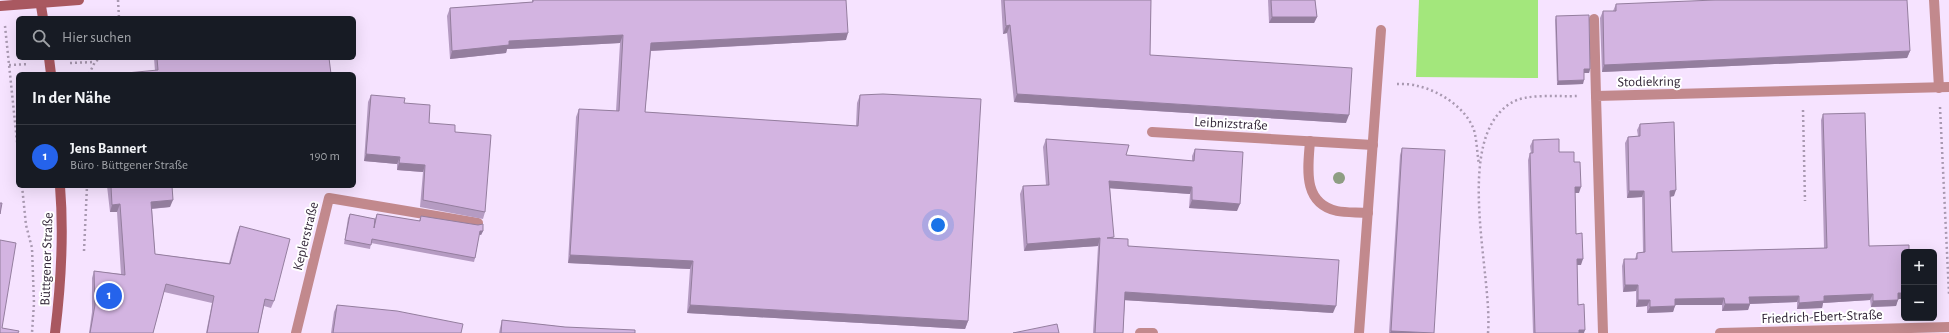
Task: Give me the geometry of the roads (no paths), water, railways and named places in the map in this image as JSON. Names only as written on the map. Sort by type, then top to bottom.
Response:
[{"type":"main road","points":[[1,6],[80,0]]},
{"type":"main road","points":[[40,2],[43,16]]},
{"type":"main road","points":[[50,60],[51,72]]},
{"type":"main road","name":"Büttgener Straße","points":[[55,333],[61,287],[63,219],[60,188]]},
{"type":"street","points":[[1934,0],[1944,87]]},
{"type":"street","points":[[1594,19],[1603,333]]},
{"type":"street","points":[[1359,333],[1381,30]]},
{"type":"street","name":"Stodiekring","points":[[1596,96],[1944,87]]},
{"type":"street","name":"Leibnizstraße","points":[[1152,132],[1373,145]]},
{"type":"street","points":[[1310,141],[1307,178],[1312,191],[1318,200],[1326,207],[1338,211],[1368,213]]},
{"type":"street","name":"Keplerstraße","points":[[296,333],[329,198],[478,222]]},
{"type":"street","name":"Friedrich-Ebert-Straße","points":[[1720,333],[1949,327]]},
{"type":"street","points":[[1140,332],[1153,333]]},
{"type":"place","name":"Jens Bannert","points":[[109,296]]}]
